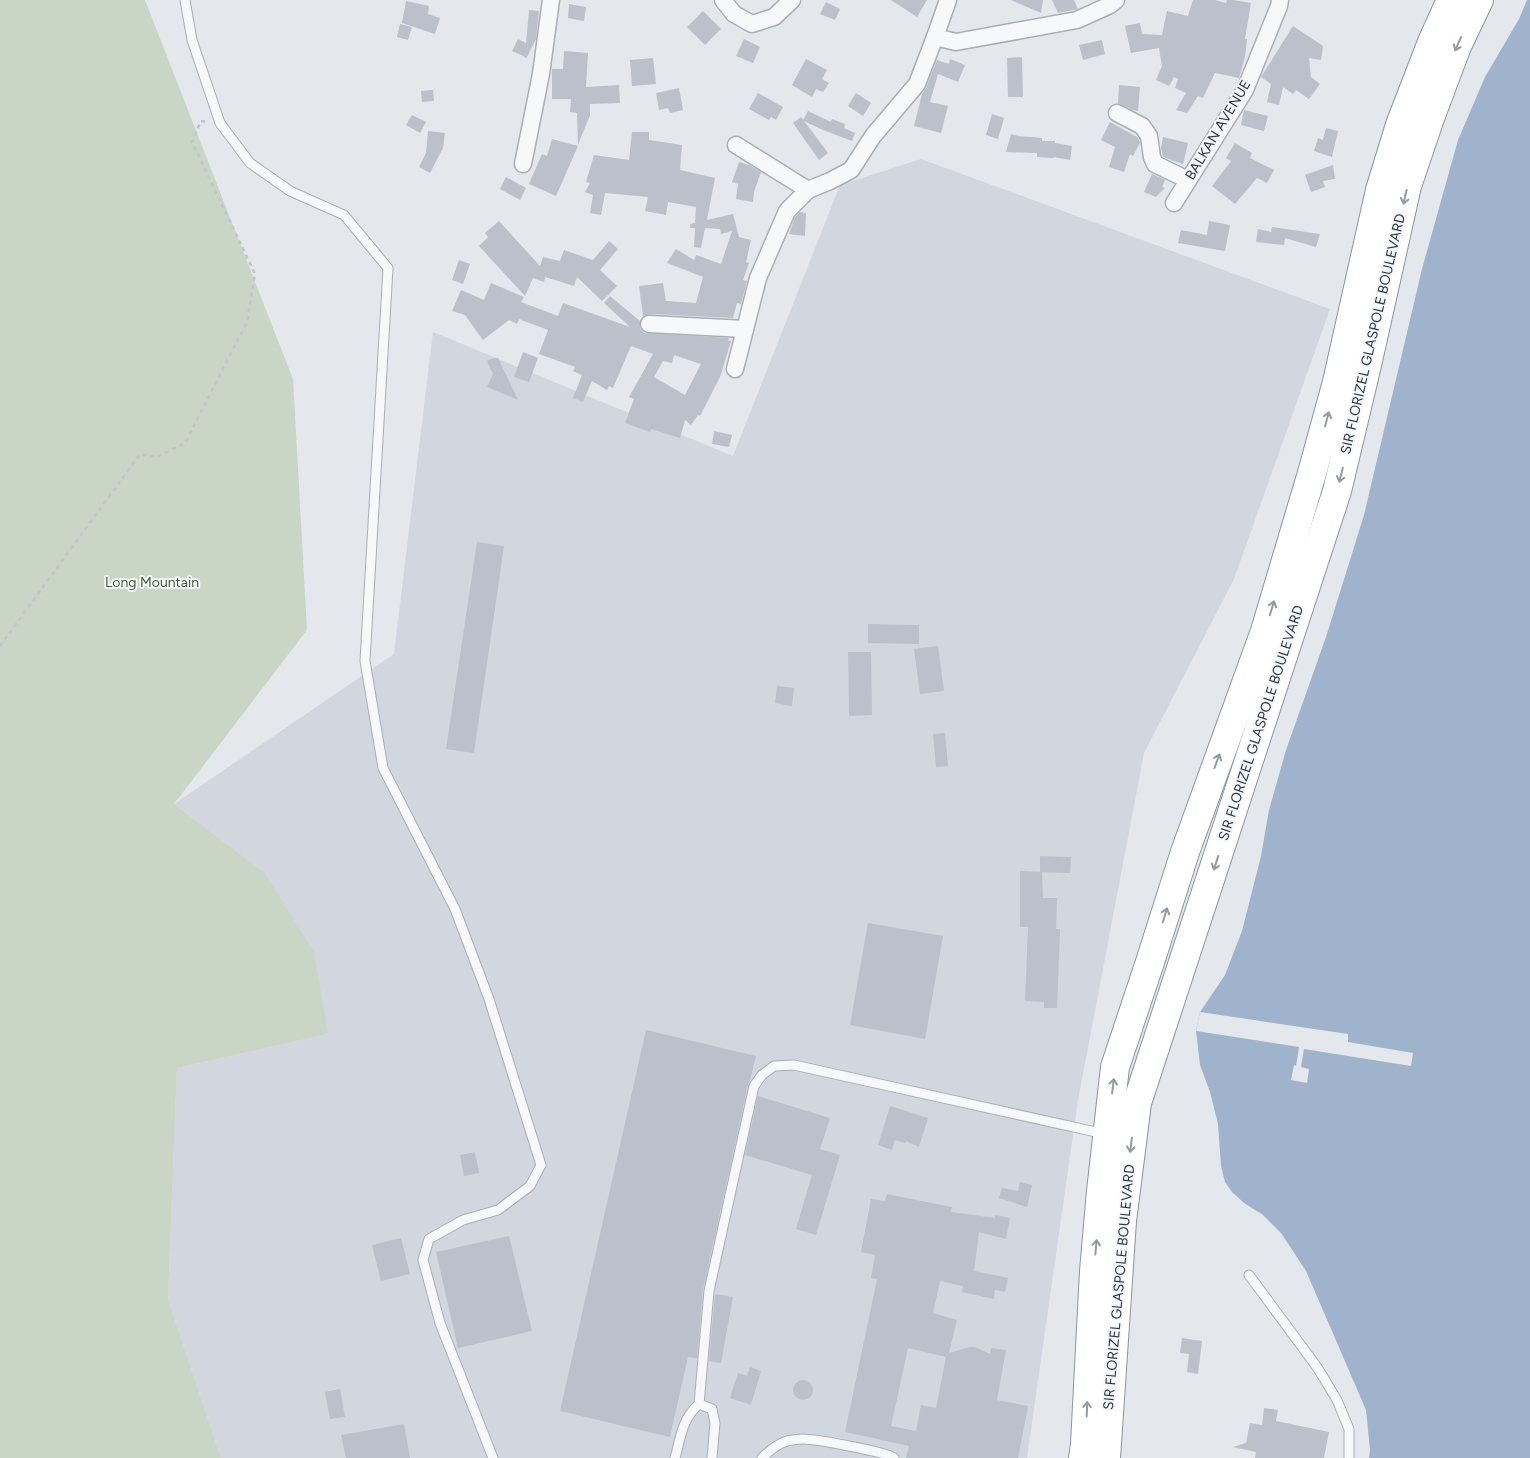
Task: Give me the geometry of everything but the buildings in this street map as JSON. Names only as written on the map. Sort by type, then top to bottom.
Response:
[{"type":"highway","name":"SIR FLORIZEL GLASPOLE BOULEVARD","points":[[1083,1458],[1094,1270],[1115,1067],[1184,852],[1265,631],[1337,382],[1380,190],[1400,125],[1432,42],[1451,0]]},
{"type":"highway","name":"SIR FLORIZEL GLASPOLE BOULEVARD","points":[[1106,1458],[1122,1221],[1137,1103],[1337,491],[1368,365],[1407,186],[1457,46],[1479,0]]},
{"type":"street","points":[[523,164],[541,74],[551,0]]},
{"type":"street","points":[[723,0],[734,14],[752,24],[774,17],[792,0]]},
{"type":"street","points":[[735,369],[758,278],[787,210],[808,190],[830,182],[851,170],[873,136],[917,84],[948,0]]},
{"type":"street","points":[[935,37],[956,42],[1077,20],[1110,5],[1116,0]]},
{"type":"street","name":"BALKAN AVENUE","points":[[1174,203],[1245,90],[1280,0]]},
{"type":"street","points":[[1117,113],[1142,126],[1149,136],[1155,164],[1188,180]]},
{"type":"street","points":[[736,145],[808,190]]},
{"type":"street","points":[[649,324],[745,329]]},
{"type":"lane","points":[[185,0],[192,40],[220,123],[250,163],[290,192],[344,215],[388,268],[365,661],[368,680],[384,768],[455,909],[489,999],[541,1165],[530,1186],[498,1210],[463,1220],[429,1239],[423,1260],[440,1323],[493,1458]]},
{"type":"lane","points":[[675,1458],[689,1413],[699,1404],[709,1291],[745,1119],[754,1086],[762,1075],[774,1066],[794,1065],[1107,1134]]},
{"type":"lane","points":[[1249,1275],[1317,1368],[1337,1400],[1349,1430],[1349,1458]]},
{"type":"lane","points":[[699,1404],[712,1409],[715,1423],[712,1458]]},
{"type":"lane","points":[[762,1458],[781,1444],[803,1439],[870,1450],[894,1458]]},
{"type":"path","points":[[0,646],[140,454],[157,457],[185,443],[247,322],[255,274],[192,142],[201,121],[220,123]]},
{"type":"shaded area","points":[[921,159],[1330,309],[1234,579],[1144,753],[1078,1100],[1027,1458],[221,1458],[168,1299],[177,1068],[328,1034],[264,872],[174,804],[394,654],[433,332],[733,456],[840,185]]},
{"type":"green space","name":"Long Mountain","points":[[0,0],[145,0],[293,379],[307,630],[174,804],[264,872],[314,952],[328,1034],[177,1068],[168,1299],[221,1458],[0,1458]]},
{"type":"water","points":[[1527,0],[1530,0],[1530,1458],[1369,1458],[1366,1410],[1306,1271],[1281,1233],[1263,1215],[1244,1203],[1232,1192],[1225,1182],[1221,1166],[1218,1124],[1210,1092],[1200,1065],[1196,1031],[1200,1012],[1225,975],[1242,931],[1261,856],[1269,810],[1286,750],[1326,637],[1364,515],[1422,269],[1458,140],[1485,77],[1519,19]]},
{"type":"pier","points":[[1200,1012],[1348,1034],[1348,1042],[1413,1053],[1411,1066],[1304,1049],[1301,1067],[1309,1069],[1307,1083],[1291,1080],[1294,1065],[1296,1066],[1299,1047],[1196,1031]]}]
